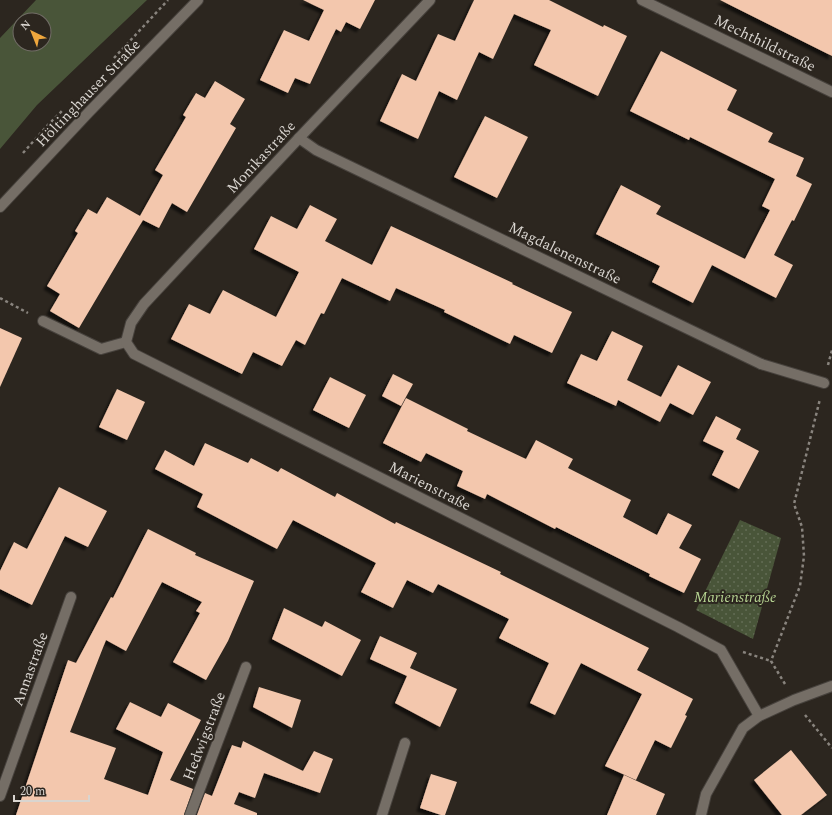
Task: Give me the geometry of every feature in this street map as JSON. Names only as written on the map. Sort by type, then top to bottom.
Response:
[{"type":"street","name":"Höltinghauser Straße","points":[[0,207],[89,112],[198,0]]},
{"type":"street","name":"Monikastraße","points":[[126,342],[131,323],[144,304],[430,0]]},
{"type":"street","name":"Mechthildstraße","points":[[642,0],[832,92]]},
{"type":"street","name":"Magdalenenstraße","points":[[299,138],[316,150],[761,364],[824,383]]},
{"type":"street","points":[[43,321],[101,349],[126,342]]},
{"type":"street","name":"Marienstraße","points":[[126,342],[134,354],[671,623],[720,650],[759,716]]},
{"type":"street","name":"Annastraße","points":[[0,796],[71,597]]},
{"type":"street","name":"Hedwigstraße","points":[[190,815],[246,667]]},
{"type":"street","points":[[701,815],[706,794],[742,728],[759,716],[794,700],[832,686]]},
{"type":"street","points":[[382,815],[405,743]]},
{"type":"path","points":[[0,298],[43,321]]},
{"type":"path","points":[[832,350],[794,504],[802,527],[804,556],[800,586],[771,661],[794,700],[832,748]]},
{"type":"green space","points":[[36,0],[147,0],[37,105],[0,149],[0,38],[12,25],[12,52],[52,52],[52,12],[25,12]]},
{"type":"green space","name":"Marienstraße","points":[[740,520],[781,538],[753,639],[696,610]]},
{"type":"building","points":[[303,0],[375,0],[360,29],[346,22],[341,32],[336,29],[310,84],[295,78],[288,93],[260,80],[284,30],[309,41],[324,10]]},
{"type":"building","points":[[474,0],[549,0],[603,27],[604,25],[627,36],[598,96],[534,65],[551,30],[514,14],[493,59],[479,52],[457,100],[439,91],[418,139],[380,121],[402,74],[416,81],[438,34],[455,41]]},
{"type":"building","points":[[720,0],[832,0],[832,56]]},
{"type":"building","points":[[661,51],[737,90],[727,110],[773,133],[768,142],[804,158],[796,176],[812,184],[794,221],[792,220],[774,255],[793,265],[776,298],[712,265],[693,303],[652,282],[660,266],[596,234],[621,185],[661,206],[656,214],[745,259],[770,210],[762,206],[775,179],[690,137],[689,140],[630,111]]},
{"type":"building","points":[[215,81],[245,99],[230,124],[236,128],[187,212],[172,203],[159,228],[143,220],[79,328],[50,311],[60,294],[47,286],[78,233],[75,231],[88,209],[97,214],[107,197],[140,216],[163,175],[155,170],[186,117],[183,115],[196,93],[205,98]]},
{"type":"building","points":[[485,116],[528,137],[497,198],[454,177]]},
{"type":"building","points":[[310,205],[337,219],[325,241],[372,265],[391,226],[572,312],[552,353],[514,335],[510,344],[444,312],[445,310],[396,288],[390,301],[342,278],[324,314],[321,313],[305,345],[296,340],[282,366],[253,352],[242,374],[171,339],[189,304],[210,314],[223,290],[276,317],[299,272],[254,249],[271,216],[297,229]]},
{"type":"building","points":[[0,328],[22,338],[0,387]]},
{"type":"building","points":[[612,331],[643,346],[627,380],[661,397],[678,365],[711,382],[693,415],[670,403],[660,422],[618,400],[616,406],[567,383],[581,354],[597,361]]},
{"type":"building","points":[[393,374],[413,384],[401,406],[382,396]]},
{"type":"building","points":[[330,377],[366,395],[349,428],[313,410]]},
{"type":"building","points":[[117,389],[145,402],[127,440],[99,427]]},
{"type":"building","points":[[406,398],[468,429],[467,431],[526,459],[536,440],[573,459],[568,468],[631,500],[623,517],[657,535],[668,513],[692,525],[679,548],[701,559],[684,593],[649,576],[650,574],[556,527],[555,529],[487,494],[485,499],[457,486],[463,471],[426,453],[421,462],[383,443]]},
{"type":"building","points":[[716,416],[741,429],[736,439],[759,451],[739,489],[712,475],[724,451],[703,441]]},
{"type":"building","points":[[205,443],[248,463],[251,458],[278,472],[281,468],[335,497],[337,493],[395,524],[396,522],[501,572],[500,574],[649,648],[637,670],[693,699],[685,715],[687,716],[671,748],[655,740],[636,780],[605,766],[642,694],[581,663],[555,715],[530,703],[549,663],[499,638],[509,619],[438,584],[433,593],[407,580],[393,608],[361,592],[376,563],[293,520],[277,549],[197,507],[203,494],[155,469],[165,450],[194,466]]},
{"type":"building","points":[[59,487],[107,511],[88,547],[65,536],[32,605],[0,589],[0,571],[14,542],[27,549]]},
{"type":"building","points":[[148,529],[196,553],[195,555],[254,581],[228,641],[206,680],[173,662],[200,613],[196,611],[202,602],[162,582],[126,651],[106,640],[70,732],[116,748],[104,779],[148,795],[163,752],[116,729],[130,702],[161,717],[168,703],[201,720],[170,780],[193,789],[184,815],[16,815],[68,660],[76,663],[111,597],[113,598]]},
{"type":"building","points":[[284,608],[322,627],[325,621],[361,640],[342,676],[272,639]]},
{"type":"building","points":[[380,636],[417,653],[410,668],[457,689],[440,727],[395,703],[407,676],[370,659]]},
{"type":"building","points":[[259,687],[301,700],[292,728],[253,707]]},
{"type":"building","points":[[243,741],[303,771],[314,751],[333,759],[320,793],[264,773],[255,798],[239,792],[234,804],[257,813],[257,815],[197,815],[205,793],[212,796],[232,745],[241,748]]},
{"type":"building","points":[[791,750],[827,795],[801,815],[782,815],[754,780]]},
{"type":"building","points":[[431,774],[457,782],[445,815],[420,808]]},
{"type":"building","points":[[624,775],[665,794],[656,815],[607,815]]}]
